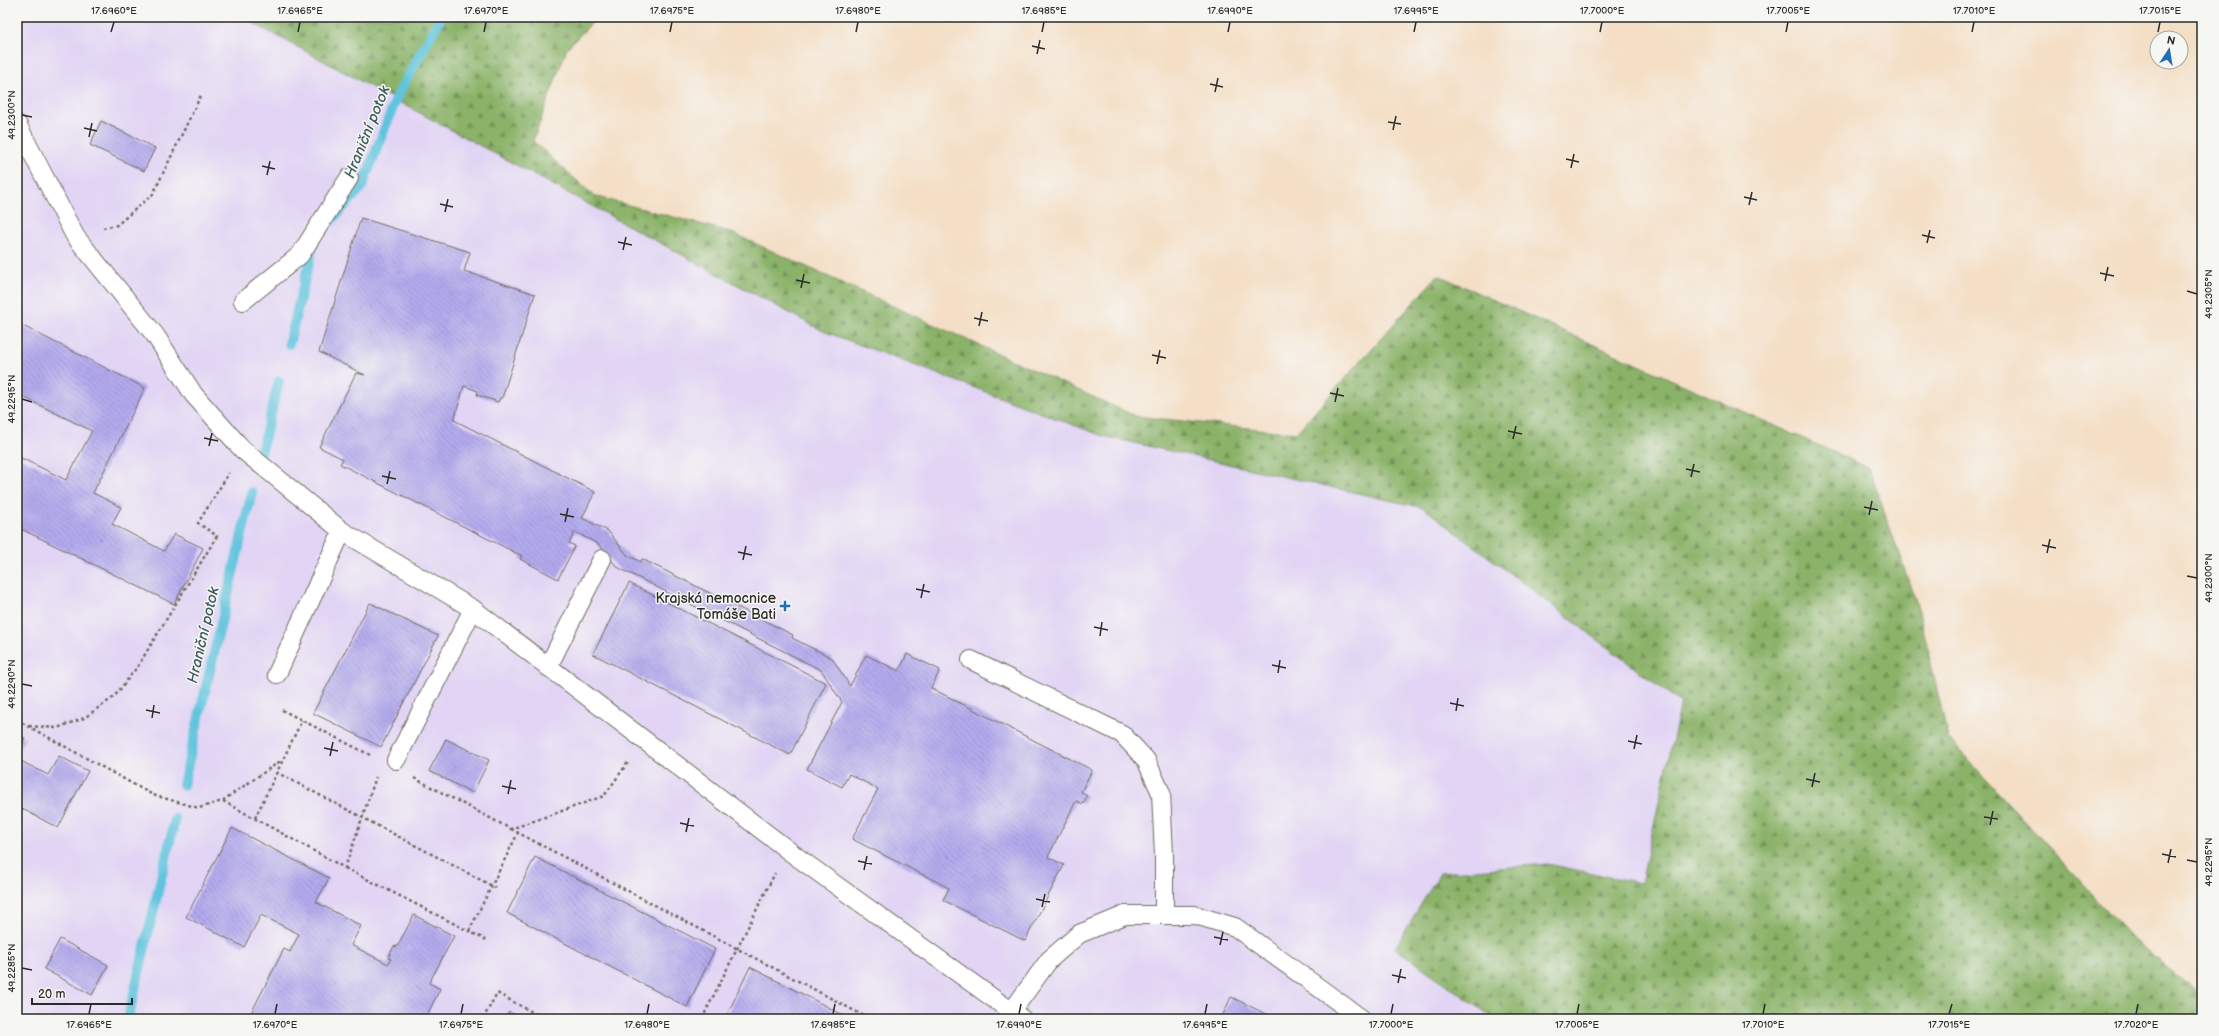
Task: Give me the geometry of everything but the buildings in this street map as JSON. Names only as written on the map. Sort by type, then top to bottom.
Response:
[{"type":"lane","points":[[17,124],[75,236],[155,335],[194,395],[243,450],[342,531],[473,609],[787,849],[1014,1016],[1049,960],[1079,934],[1125,915],[1195,915],[1235,927],[1362,1019]]},
{"type":"lane","points":[[243,301],[300,255],[349,178]]},
{"type":"lane","points":[[277,674],[342,531]]},
{"type":"lane","points":[[548,667],[602,559]]},
{"type":"lane","points":[[396,760],[473,609]]},
{"type":"lane","points":[[971,660],[1122,734],[1146,760],[1161,793],[1164,855],[1164,915]]},
{"type":"path","points":[[75,236],[117,225],[153,194],[201,95]]},
{"type":"path","points":[[29,726],[57,728],[84,718],[114,697],[129,678],[217,536],[198,523],[243,450]]},
{"type":"path","points":[[282,710],[375,758]]},
{"type":"path","points":[[17,720],[154,795],[199,808],[222,801],[282,760]]},
{"type":"path","points":[[255,818],[302,720]]},
{"type":"path","points":[[511,829],[604,796],[644,740]]},
{"type":"path","points":[[276,772],[496,888]]},
{"type":"path","points":[[345,868],[377,775]]},
{"type":"path","points":[[409,775],[870,1019]]},
{"type":"path","points":[[222,801],[345,868],[486,940]]},
{"type":"path","points":[[468,931],[518,833]]},
{"type":"path","points":[[702,1019],[787,849]]},
{"type":"path","points":[[483,1019],[497,993],[545,1019]]},
{"type":"shaded area","name":"Krajská nemocnice Tomáše Bati","points":[[17,17],[242,17],[823,331],[1103,436],[1424,508],[1681,703],[1641,883],[1547,864],[1395,948],[1495,1019],[17,1019]]},
{"type":"green space","points":[[242,17],[598,17],[567,48],[533,141],[594,196],[730,232],[1135,416],[1296,433],[1438,275],[1869,468],[1919,611],[1948,738],[2141,947],[2202,995],[2202,1019],[1495,1019],[1395,948],[1440,873],[1547,864],[1641,883],[1681,703],[1424,508],[1103,436],[823,331]]},
{"type":"waterway","name":"Hraniční potok","points":[[327,225],[362,187],[398,94],[441,17]]},
{"type":"waterway","name":"Hraniční potok","points":[[289,344],[314,242]]},
{"type":"waterway","name":"Hraniční potok","points":[[261,452],[279,381]]},
{"type":"waterway","name":"Hraniční potok","points":[[183,785],[252,492]]},
{"type":"waterway","name":"Hraniční potok","points":[[128,1019],[175,819]]},
{"type":"place","name":"Krajská nemocnice Tomáše Bati","points":[[785,606]]}]
